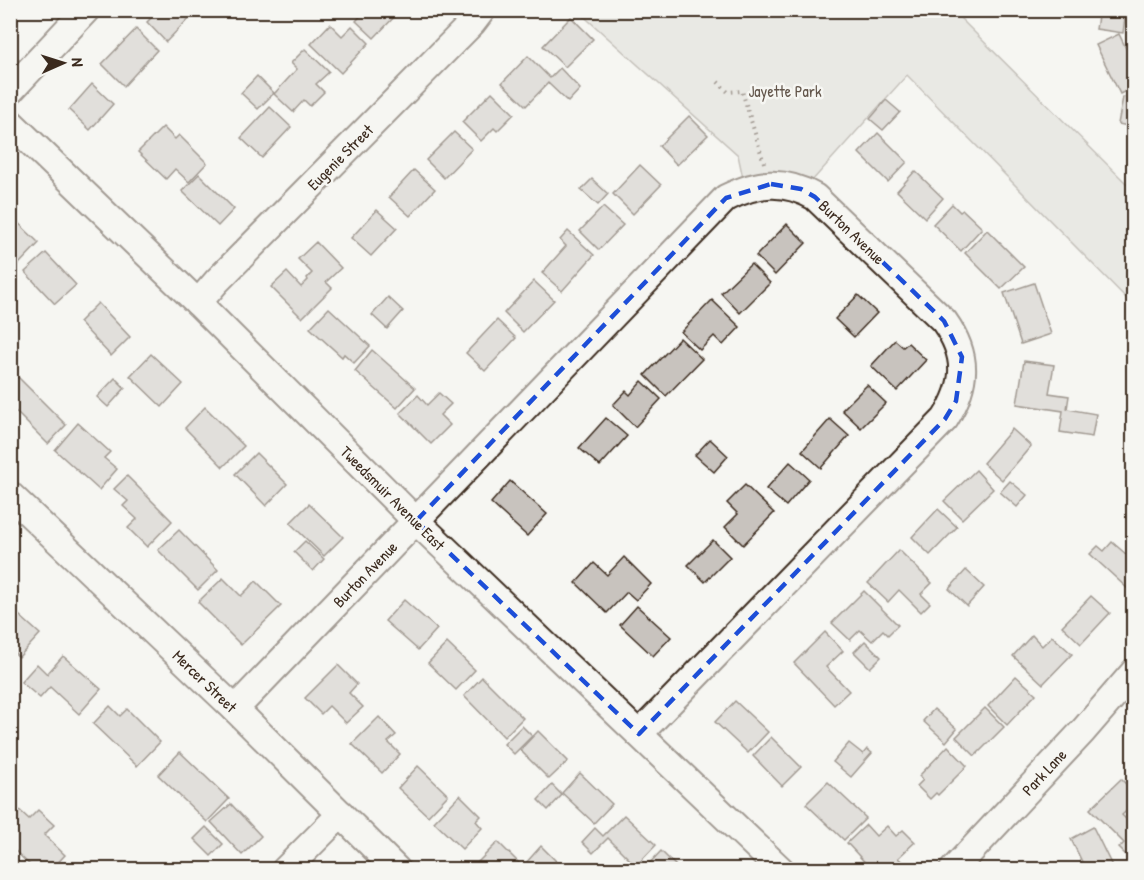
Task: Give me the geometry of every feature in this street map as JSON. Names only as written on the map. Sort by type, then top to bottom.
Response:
[{"type":"street","points":[[10,91],[86,10]]},
{"type":"street","name":"Eugenie Street","points":[[198,303],[472,23],[482,10]]},
{"type":"street","name":"Tweedsmuir Avenue East","points":[[10,122],[198,303],[416,521],[781,870]]},
{"type":"street","name":"Burton Avenue","points":[[235,709],[726,198],[754,186],[784,184],[801,189],[815,197],[944,321],[956,338],[962,357],[962,379],[957,400],[945,419],[639,734]]},
{"type":"street","name":"Mercer Street","points":[[10,495],[235,709],[397,870]]},
{"type":"street","name":"Park Lane","points":[[953,870],[1083,731],[1134,672]]},
{"type":"street","points":[[285,870],[341,814]]},
{"type":"path","points":[[718,82],[728,92],[742,91],[771,184]]},
{"type":"highlighted area","points":[[771,184],[801,189],[815,197],[944,321],[962,357],[956,401],[945,419],[639,734],[416,521],[726,198]]},
{"type":"green space","name":"Jayette Park","points":[[578,11],[953,11],[1133,190],[1133,305],[907,75],[802,192],[746,192],[738,155]]},
{"type":"building","points":[[159,10],[197,10],[166,42],[147,22]]},
{"type":"building","points":[[366,10],[401,10],[374,38],[356,21]]},
{"type":"building","points":[[1099,10],[1126,10],[1123,33],[1096,29]]},
{"type":"building","points":[[571,17],[593,39],[565,67],[543,46]]},
{"type":"building","points":[[330,24],[342,36],[352,26],[369,43],[341,73],[311,44]]},
{"type":"building","points":[[136,29],[157,50],[124,86],[102,64]]},
{"type":"building","points":[[1119,34],[1134,65],[1134,87],[1120,94],[1096,45]]},
{"type":"building","points":[[305,49],[329,72],[316,84],[324,92],[310,106],[304,100],[293,112],[274,94],[297,69],[291,63]]},
{"type":"building","points":[[528,56],[550,78],[560,68],[580,89],[568,102],[548,83],[526,106],[502,83]]},
{"type":"building","points":[[257,76],[274,93],[258,109],[241,93]]},
{"type":"building","points":[[92,84],[113,104],[90,130],[69,110]]},
{"type":"building","points":[[492,92],[514,114],[497,131],[494,128],[481,141],[462,122]]},
{"type":"building","points":[[1123,97],[1134,99],[1134,127],[1118,124]]},
{"type":"building","points":[[886,100],[900,112],[883,130],[870,119]]},
{"type":"building","points":[[270,107],[291,127],[262,158],[241,138]]},
{"type":"building","points":[[689,116],[708,135],[677,165],[659,146]]},
{"type":"building","points":[[163,127],[175,139],[179,135],[207,163],[189,182],[175,169],[166,179],[138,152]]},
{"type":"building","points":[[454,132],[472,149],[444,178],[426,160]]},
{"type":"building","points":[[878,133],[907,162],[888,182],[859,153]]},
{"type":"building","points":[[640,165],[661,185],[633,214],[613,194]]},
{"type":"building","points":[[414,170],[435,189],[410,216],[389,197]]},
{"type":"building","points":[[915,171],[943,198],[925,218],[897,191]]},
{"type":"building","points":[[199,174],[234,209],[218,226],[182,191]]},
{"type":"building","points":[[592,179],[608,194],[598,205],[581,190]]},
{"type":"building","points":[[952,204],[960,212],[963,210],[982,228],[961,251],[933,224]]},
{"type":"building","points":[[603,207],[623,225],[599,250],[580,231]]},
{"type":"building","points":[[377,210],[397,228],[371,256],[351,238]]},
{"type":"building","points":[[10,215],[39,243],[19,264],[10,256]]},
{"type":"building","points":[[787,224],[806,243],[775,275],[756,256]]},
{"type":"building","points":[[987,230],[1024,267],[1001,289],[965,253]]},
{"type":"building","points":[[568,231],[594,255],[562,291],[542,273],[566,246],[560,240]]},
{"type":"building","points":[[316,242],[341,268],[326,282],[332,288],[302,318],[271,287],[287,272],[301,287],[308,280],[307,278],[312,273],[298,259]]},
{"type":"building","points":[[46,253],[76,285],[55,304],[25,272]]},
{"type":"building","points":[[751,264],[770,283],[740,313],[721,293]]},
{"type":"building","points":[[534,281],[554,300],[523,332],[504,313]]},
{"type":"building","points":[[1034,283],[1051,334],[1021,344],[1004,293]]},
{"type":"building","points":[[858,295],[877,313],[854,337],[835,319]]},
{"type":"building","points":[[388,297],[403,311],[387,329],[372,315]]},
{"type":"building","points":[[712,300],[740,327],[723,345],[714,336],[700,350],[681,332]]},
{"type":"building","points":[[98,303],[130,337],[111,356],[79,322]]},
{"type":"building","points":[[329,308],[370,346],[354,363],[344,354],[342,357],[310,328]]},
{"type":"building","points":[[497,320],[516,338],[485,371],[466,353]]},
{"type":"building","points":[[680,338],[702,359],[666,396],[645,375]]},
{"type":"building","points":[[895,340],[903,347],[908,343],[926,360],[897,391],[871,366]]},
{"type":"building","points":[[372,350],[415,388],[397,408],[355,371]]},
{"type":"building","points":[[151,354],[183,384],[162,407],[130,376]]},
{"type":"building","points":[[1024,361],[1054,365],[1049,393],[1069,396],[1067,409],[1096,414],[1092,437],[1060,432],[1063,411],[1017,404]]},
{"type":"building","points":[[18,377],[66,425],[48,444],[10,406],[10,384]]},
{"type":"building","points":[[115,378],[125,388],[108,407],[97,397]]},
{"type":"building","points":[[642,381],[661,399],[635,427],[613,405],[626,391],[630,395]]},
{"type":"building","points":[[867,385],[886,403],[861,428],[842,410]]},
{"type":"building","points":[[439,393],[451,404],[440,415],[450,425],[431,444],[400,413],[418,395],[427,405]]},
{"type":"building","points":[[205,407],[244,446],[223,467],[185,428]]},
{"type":"building","points":[[606,418],[627,436],[600,466],[579,448]]},
{"type":"building","points":[[830,419],[849,436],[821,468],[802,451]]},
{"type":"building","points":[[78,423],[110,452],[104,458],[117,469],[99,490],[55,450]]},
{"type":"building","points":[[1012,429],[1031,446],[1002,480],[983,463]]},
{"type":"building","points":[[710,439],[728,456],[714,472],[695,455]]},
{"type":"building","points":[[256,453],[287,484],[266,506],[235,474]]},
{"type":"building","points":[[790,462],[809,479],[786,506],[766,489]]},
{"type":"building","points":[[976,470],[993,489],[962,519],[944,501]]},
{"type":"building","points":[[127,476],[172,521],[147,547],[128,528],[137,519],[123,506],[128,501],[114,489]]},
{"type":"building","points":[[510,481],[547,514],[527,536],[491,503]]},
{"type":"building","points":[[1010,481],[1027,495],[1017,507],[1000,492]]},
{"type":"building","points":[[745,485],[774,513],[743,545],[725,527],[738,514],[727,503]]},
{"type":"building","points":[[309,504],[343,537],[324,556],[290,523]]},
{"type":"building","points":[[938,509],[957,527],[930,555],[912,537]]},
{"type":"building","points":[[179,530],[218,570],[198,590],[158,550]]},
{"type":"building","points":[[713,540],[730,557],[705,582],[688,565]]},
{"type":"building","points":[[305,541],[324,559],[313,571],[294,552]]},
{"type":"building","points":[[1112,542],[1134,561],[1134,583],[1128,589],[1090,554],[1098,546],[1104,551]]},
{"type":"building","points":[[899,550],[932,583],[921,594],[930,603],[921,612],[899,590],[888,602],[868,583]]},
{"type":"building","points":[[624,557],[651,584],[636,600],[627,592],[607,613],[576,583],[594,563],[607,575]]},
{"type":"building","points":[[966,570],[984,587],[967,606],[949,589]]},
{"type":"building","points":[[223,578],[241,596],[256,581],[281,606],[241,645],[198,602]]},
{"type":"building","points":[[864,591],[898,625],[888,635],[883,630],[872,641],[860,630],[850,640],[832,623]]},
{"type":"building","points":[[1091,596],[1110,613],[1081,644],[1062,626]]},
{"type":"building","points":[[404,600],[437,629],[418,650],[385,621]]},
{"type":"building","points":[[637,606],[671,637],[653,656],[620,625]]},
{"type":"building","points":[[10,607],[40,634],[19,657],[10,649]]},
{"type":"building","points":[[825,632],[843,651],[826,667],[849,691],[834,705],[794,663]]},
{"type":"building","points":[[1032,635],[1042,646],[1052,636],[1072,654],[1043,684],[1013,656]]},
{"type":"building","points":[[865,641],[881,657],[870,668],[854,652]]},
{"type":"building","points":[[447,643],[475,670],[456,690],[428,663]]},
{"type":"building","points":[[63,656],[101,689],[79,714],[50,687],[40,698],[21,682],[37,664],[47,674]]},
{"type":"building","points":[[338,665],[357,684],[349,693],[363,707],[346,723],[329,706],[321,714],[305,698]]},
{"type":"building","points":[[1016,676],[1036,694],[1007,725],[988,706]]},
{"type":"building","points":[[482,677],[523,718],[504,737],[464,696]]},
{"type":"building","points":[[735,701],[768,732],[748,753],[715,722]]},
{"type":"building","points":[[110,706],[120,716],[127,709],[160,742],[137,766],[93,724]]},
{"type":"building","points":[[985,708],[1004,727],[975,756],[956,737]]},
{"type":"building","points":[[934,709],[957,729],[946,742],[923,721]]},
{"type":"building","points":[[379,717],[396,735],[388,742],[400,754],[382,773],[352,744]]},
{"type":"building","points":[[522,726],[532,736],[514,754],[504,744]]},
{"type":"building","points":[[538,731],[568,761],[549,779],[520,750]]},
{"type":"building","points":[[771,737],[801,767],[782,786],[753,756]]},
{"type":"building","points":[[849,743],[863,754],[867,749],[872,753],[851,777],[833,762]]},
{"type":"building","points":[[948,746],[967,766],[938,795],[936,793],[930,799],[917,786],[923,780],[919,776]]},
{"type":"building","points":[[180,752],[229,799],[207,822],[158,775]]},
{"type":"building","points":[[418,766],[448,795],[428,816],[398,788]]},
{"type":"building","points":[[580,773],[612,804],[594,823],[562,793]]},
{"type":"building","points":[[1121,779],[1134,792],[1134,804],[1122,815],[1134,827],[1134,863],[1119,848],[1124,843],[1090,809]]},
{"type":"building","points":[[828,782],[866,818],[844,840],[806,804]]},
{"type":"building","points":[[552,785],[562,795],[548,810],[538,800]]},
{"type":"building","points":[[460,795],[481,816],[476,821],[482,828],[462,849],[434,822]]},
{"type":"building","points":[[231,804],[261,836],[242,855],[211,822]]},
{"type":"building","points":[[15,806],[29,819],[38,810],[54,825],[44,835],[65,855],[51,870],[35,870],[10,846],[10,810]]},
{"type":"building","points":[[624,815],[656,845],[636,866],[608,838],[593,853],[582,842],[595,828],[603,836]]},
{"type":"building","points":[[866,825],[876,836],[887,826],[896,836],[903,830],[915,842],[898,858],[907,866],[903,870],[872,870],[847,843]]},
{"type":"building","points":[[206,827],[223,844],[211,856],[194,839]]},
{"type":"building","points":[[1093,827],[1114,870],[1086,870],[1071,839]]},
{"type":"building","points":[[498,842],[526,870],[486,870],[478,862]]},
{"type":"building","points":[[541,846],[556,861],[547,870],[530,870],[525,864]]},
{"type":"building","points":[[661,851],[680,870],[643,870]]}]
